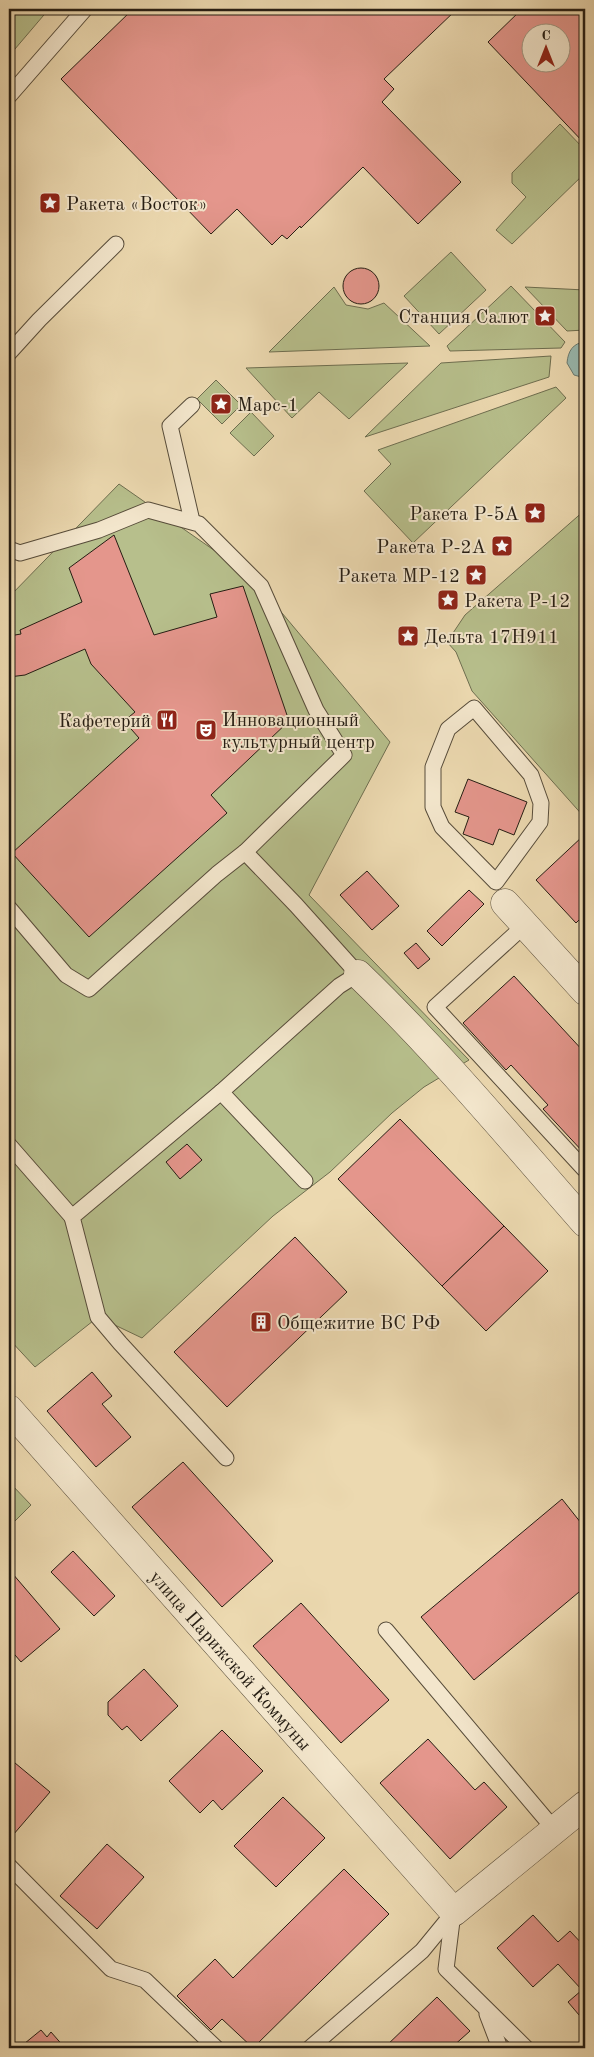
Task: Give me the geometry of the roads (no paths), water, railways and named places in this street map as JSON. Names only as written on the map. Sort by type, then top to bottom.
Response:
[{"type":"street","points":[[501,892],[525,925],[585,990]]},
{"type":"street","points":[[358,974],[473,1096],[585,1222]]},
{"type":"street","name":"улица Парижской Коммуны","points":[[9,1409],[454,1912]]},
{"type":"street","points":[[454,1912],[585,1805]]},
{"type":"lane","points":[[9,96],[86,9]]},
{"type":"lane","points":[[9,353],[39,320],[116,244]]},
{"type":"lane","points":[[192,405],[170,426],[192,522]]},
{"type":"lane","points":[[9,548],[20,553],[99,530],[148,510],[199,524],[261,586],[316,710],[344,755],[245,852],[217,874],[89,989],[66,974],[9,908]]},
{"type":"lane","points":[[474,708],[531,775],[541,803],[540,822],[501,892],[442,827],[433,807],[433,766],[448,730],[474,708]]},
{"type":"lane","points":[[72,1217],[221,1092],[339,986],[358,974],[245,852]]},
{"type":"lane","points":[[525,925],[435,1007],[585,1168]]},
{"type":"lane","points":[[221,1092],[305,1181]]},
{"type":"lane","points":[[9,1145],[72,1217],[98,1317],[226,1458]]},
{"type":"lane","points":[[386,1630],[554,1829]]},
{"type":"lane","points":[[9,1866],[111,1970],[145,1980],[216,2048]]},
{"type":"lane","points":[[454,1912],[446,1970],[526,2048]]},
{"type":"lane","points":[[310,2048],[422,1951],[454,1912]]},
{"type":"lane","points":[[486,2010],[500,2048]]},
{"type":"water","points":[[585,342],[585,378],[574,375],[567,363],[572,348],[577,344]]},
{"type":"place","name":"Ракета «Восток»","points":[[50,203]]},
{"type":"place","name":"Станция Салют","points":[[545,316]]},
{"type":"place","name":"Марс-1","points":[[221,404]]},
{"type":"place","name":"Ракета Р-5А","points":[[535,513]]},
{"type":"place","name":"Ракета Р-2А","points":[[502,546]]},
{"type":"place","name":"Ракета МР-12","points":[[476,575]]},
{"type":"place","name":"Ракета Р-12","points":[[448,600]]},
{"type":"place","name":"Дельта 17Н911","points":[[408,636]]},
{"type":"place","name":"Кафетерий","points":[[167,720]]},
{"type":"place","name":"Инновационный культурный центр","points":[[206,730]]},
{"type":"place","name":"Общежитие ВС РФ","points":[[261,1322]]}]
